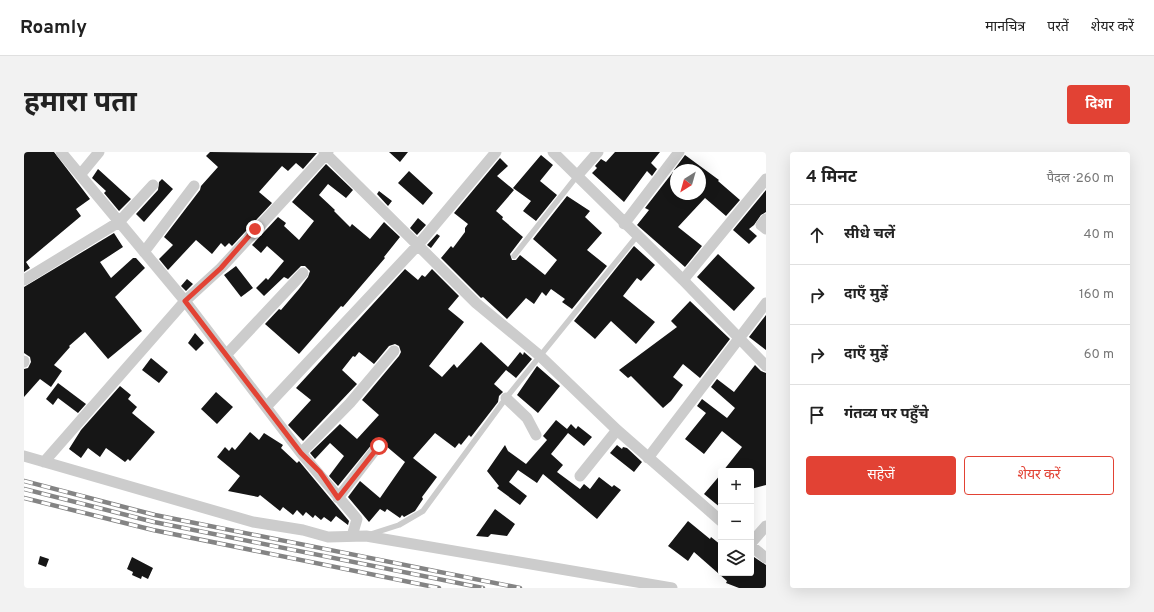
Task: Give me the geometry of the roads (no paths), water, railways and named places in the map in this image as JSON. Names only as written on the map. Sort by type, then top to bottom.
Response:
[{"type":"street","points":[[61,152],[185,301],[227,354],[301,453],[320,472],[338,498],[352,511],[357,519],[352,536]]},
{"type":"street","points":[[80,175],[99,152]]},
{"type":"street","points":[[266,406],[418,244],[496,152]]},
{"type":"street","points":[[553,152],[766,366]]},
{"type":"street","points":[[577,176],[598,152]]},
{"type":"street","points":[[624,224],[679,152]]},
{"type":"street","points":[[44,462],[185,301],[221,268],[326,153],[476,303],[539,356],[648,458],[718,517]]},
{"type":"street","points":[[682,280],[766,179]]},
{"type":"street","points":[[24,280],[119,222],[153,185]]},
{"type":"street","points":[[144,252],[194,186]]},
{"type":"street","points":[[766,219],[761,225],[766,229]]},
{"type":"street","points":[[227,354],[302,273]]},
{"type":"street","points":[[648,458],[740,340],[766,303]]},
{"type":"street","points":[[301,453],[350,403],[394,351]]},
{"type":"street","points":[[506,398],[527,418],[536,435]]},
{"type":"street","points":[[580,476],[617,430]]},
{"type":"street","points":[[338,498],[379,446]]},
{"type":"street","points":[[24,456],[253,522],[303,530],[328,537],[366,536],[672,588]]},
{"type":"street","points":[[754,541],[766,526]]},
{"type":"street","points":[[754,548],[766,558]]},
{"type":"lane","points":[[514,256],[577,176]]},
{"type":"lane","points":[[366,536],[399,525],[423,511],[506,398],[637,236]]},
{"type":"railway","points":[[24,481],[155,515],[520,588]]},
{"type":"railway","points":[[24,489],[154,522],[483,588]]},
{"type":"railway","points":[[24,498],[153,530],[439,588]]}]
